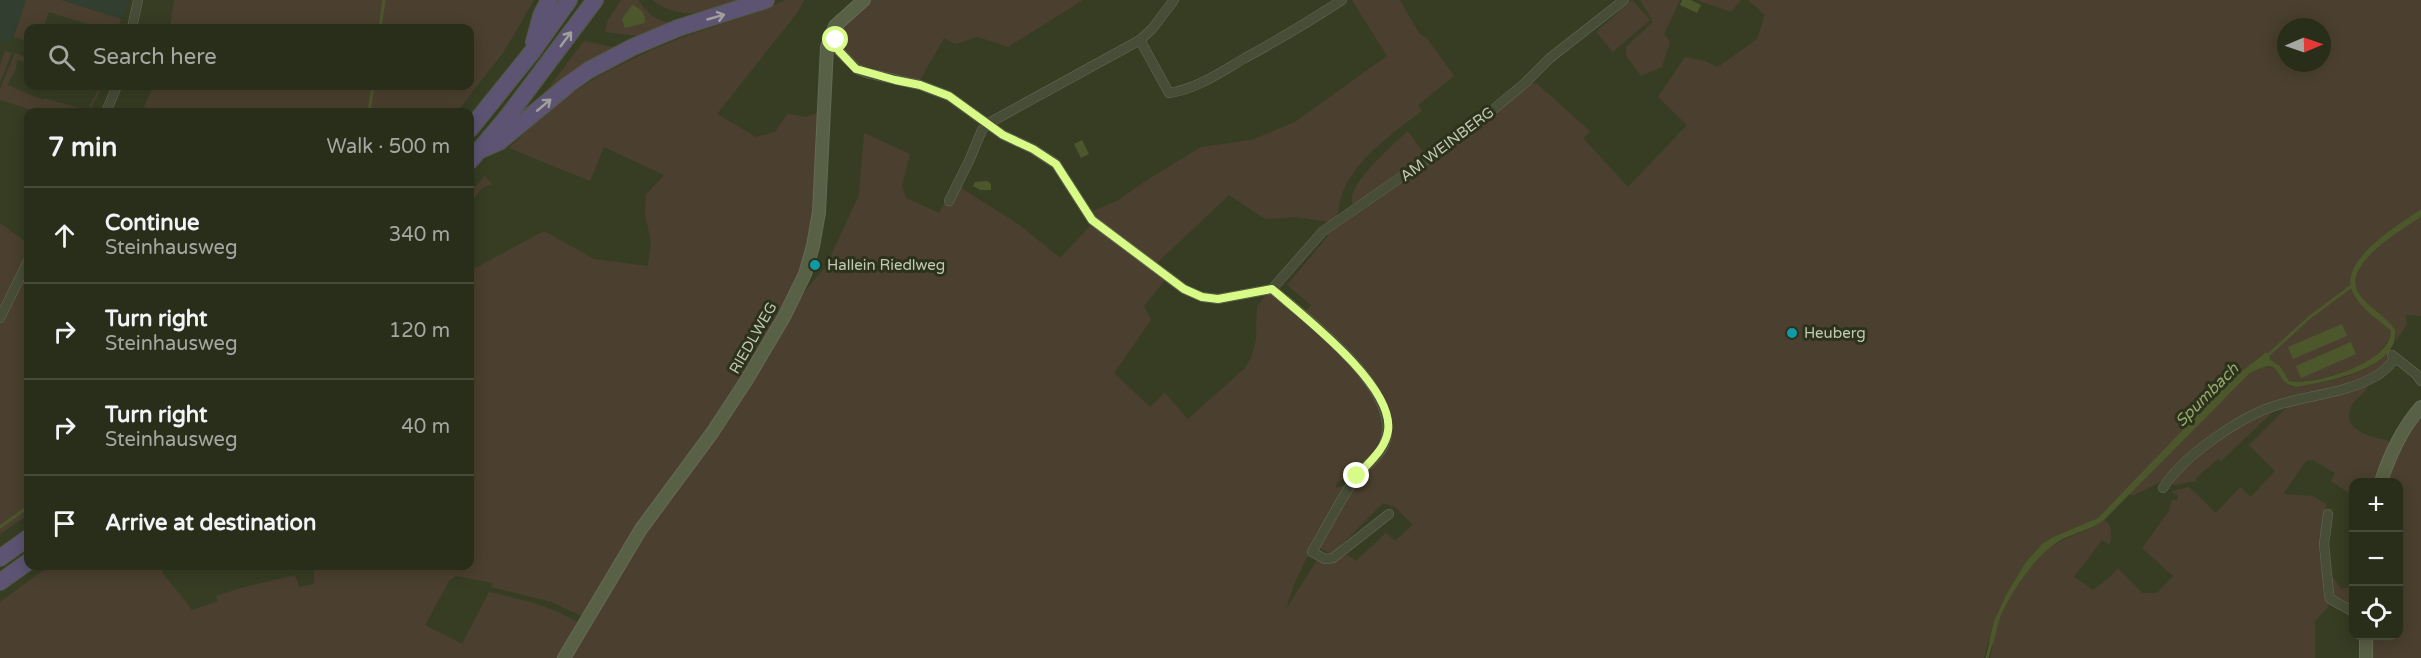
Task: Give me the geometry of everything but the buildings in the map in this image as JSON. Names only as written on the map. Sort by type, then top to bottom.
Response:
[{"type":"highway","points":[[532,52],[541,16],[549,0]]},
{"type":"highway","points":[[474,124],[532,52],[569,0]]},
{"type":"highway","points":[[474,156],[508,116],[595,0]]},
{"type":"highway","points":[[474,156],[499,142],[576,79],[633,47],[678,28],[766,0]]},
{"type":"highway","points":[[0,558],[24,541]]},
{"type":"highway","points":[[0,582],[24,565]]},
{"type":"street","points":[[133,24],[138,0]]},
{"type":"street","points":[[864,0],[835,26],[839,51],[856,69],[920,85],[949,96],[987,124],[1056,164],[1092,220],[1184,289],[1202,297],[1218,299],[1272,289],[1344,353],[1371,383],[1380,398],[1387,415],[1388,430],[1383,447],[1357,476],[1312,552],[1325,559],[1333,558],[1389,514]]},
{"type":"street","points":[[949,201],[982,130],[987,124],[1140,40],[1152,29],[1174,0]]},
{"type":"street","points":[[1140,40],[1163,86],[1169,93],[1178,92],[1200,84],[1309,22],[1342,0]]},
{"type":"street","name":"AM WEINBERG","points":[[1272,289],[1323,231],[1461,136],[1525,83],[1550,58],[1624,0]]},
{"type":"street","name":"RIEDLWEG","points":[[564,658],[641,529],[712,433],[746,381],[784,317],[805,274],[819,212],[827,47],[835,26]]},
{"type":"street","points":[[107,108],[115,90]]},
{"type":"street","points":[[0,318],[24,269]]},
{"type":"street","points":[[2163,488],[2176,472],[2197,453],[2246,418],[2274,406],[2375,377],[2394,356],[2421,381]]},
{"type":"street","points":[[2383,478],[2409,423],[2421,407]]},
{"type":"street","points":[[2328,514],[2324,544],[2330,599],[2349,609]]},
{"type":"street","points":[[2366,640],[2366,658]]},
{"type":"shaded area","points":[[0,0],[26,0],[14,37],[6,42],[0,41]]},
{"type":"shaded area","points":[[26,0],[61,0],[121,19],[119,24],[88,24],[49,12],[44,24],[24,24],[24,41],[14,37]]},
{"type":"shaded area","points":[[61,0],[130,0],[121,19]]},
{"type":"shaded area","points":[[174,0],[534,0],[505,50],[460,108],[144,108],[151,90],[474,90],[474,24],[171,24]]},
{"type":"shaded area","points":[[621,0],[638,0],[652,16],[672,23],[636,36],[605,32],[608,20]]},
{"type":"shaded area","points":[[652,0],[738,0],[704,12],[684,13],[664,7]]},
{"type":"shaded area","points":[[785,0],[804,0],[797,13],[717,114],[756,137],[775,132],[787,114],[806,117],[823,111],[816,212],[797,283],[765,345],[588,609],[581,616],[552,602],[491,587],[493,583],[456,576],[449,581],[425,625],[462,644],[489,592],[513,597],[545,607],[577,622],[561,658],[0,658],[0,602],[44,570],[165,570],[162,572],[192,610],[218,601],[216,596],[295,575],[299,587],[314,584],[314,570],[474,570],[474,269],[544,231],[594,259],[648,266],[651,243],[645,213],[646,195],[664,175],[604,147],[590,181],[509,148],[570,94],[613,69],[673,41]]},
{"type":"shaded area","points":[[868,0],[1083,0],[1008,47],[978,37],[955,44],[944,38],[920,80],[872,71],[851,60],[844,51],[840,38],[842,24],[848,16]]},
{"type":"shaded area","points":[[1352,0],[1400,0],[1419,33],[1429,41],[1454,76],[1418,105],[1422,111],[1387,138],[1354,171],[1341,197],[1337,216],[1331,222],[1295,217],[1265,219],[1229,195],[1156,264],[1099,223],[1090,212],[1117,201],[1201,147],[1251,140],[1295,122],[1387,56]]},
{"type":"shaded area","points":[[1632,0],[1650,20],[1613,52],[1596,32]]},
{"type":"shaded area","points":[[1640,0],[1680,0],[1664,34],[1670,42],[1662,67],[1641,76],[1626,56],[1626,47],[1653,22]]},
{"type":"shaded area","points":[[1682,0],[1691,0],[1701,5],[1697,13],[1680,5]]},
{"type":"shaded area","points":[[1696,0],[1741,0],[1731,12]]},
{"type":"shaded area","points":[[1748,0],[2421,0],[2421,209],[2372,246],[2353,270],[2350,282],[2358,301],[2391,331],[2391,336],[2370,360],[2343,372],[2319,379],[2289,381],[2280,366],[2268,359],[2266,352],[2256,359],[2098,518],[2042,544],[2025,563],[2006,595],[1994,621],[1984,658],[568,658],[634,547],[791,308],[826,266],[859,195],[864,133],[910,154],[902,186],[906,198],[939,213],[946,200],[953,203],[961,188],[1021,226],[1060,258],[1091,225],[1165,280],[1144,306],[1151,320],[1114,373],[1150,407],[1165,393],[1188,419],[1245,368],[1251,358],[1256,340],[1257,306],[1269,292],[1352,365],[1378,398],[1384,413],[1383,432],[1377,449],[1360,466],[1352,469],[1355,474],[1337,482],[1335,489],[1360,477],[1378,457],[1392,433],[1391,416],[1385,399],[1375,382],[1347,350],[1305,312],[1311,305],[1287,285],[1328,236],[1325,234],[1427,163],[1533,83],[1537,84],[1590,131],[1583,138],[1628,187],[1687,125],[1658,97],[1685,57],[1705,61],[1718,67],[1757,39],[1765,15]],"holes":[[[1383,503],[1395,507],[1413,525],[1395,541],[1386,533],[1356,561],[1347,555],[1317,560],[1286,609],[1294,584],[1313,545],[1332,554]]]},
{"type":"shaded area","points":[[632,5],[642,12],[645,21],[625,28],[622,19]]},
{"type":"shaded area","points":[[584,41],[618,48],[544,94]]},
{"type":"shaded area","points":[[5,51],[12,53],[0,82],[0,65]]},
{"type":"shaded area","points":[[15,53],[24,56],[24,62],[17,59],[16,69],[7,85],[43,100],[44,98],[79,108],[25,108],[0,100],[0,89]]},
{"type":"shaded area","points":[[98,90],[100,90],[91,108],[90,108]]},
{"type":"shaded area","points":[[1408,131],[1427,158],[1357,205],[1353,205],[1352,197],[1363,177],[1382,155]]},
{"type":"shaded area","points":[[1082,140],[1089,154],[1081,158],[1074,144]]},
{"type":"shaded area","points":[[485,176],[492,184],[482,188],[474,199],[474,188]]},
{"type":"shaded area","points":[[987,181],[991,184],[991,190],[980,190],[973,186],[975,182]]},
{"type":"shaded area","points":[[2421,209],[2421,217],[2388,239],[2366,260],[2358,271],[2355,283],[2359,294],[2367,304],[2387,320],[2395,330],[2393,344],[2386,355],[2358,372],[2296,387],[2283,380],[2274,367],[2268,366],[2249,374],[2104,520],[2061,540],[2035,562],[2007,603],[1999,620],[1993,645],[1989,641],[1994,621],[2006,595],[2025,563],[2042,544],[2098,518],[2232,379],[2266,352],[2270,356],[2269,359],[2280,366],[2289,381],[2301,382],[2349,370],[2379,353],[2388,343],[2391,331],[2366,310],[2354,295],[2350,282],[2353,270],[2372,246]]},
{"type":"shaded area","points":[[2421,217],[2421,316],[2406,315],[2407,324],[2396,341],[2395,332],[2391,326],[2366,304],[2357,291],[2356,280],[2367,258],[2390,238]]},
{"type":"shaded area","points":[[0,223],[24,241],[24,260],[0,309]]},
{"type":"shaded area","points":[[24,274],[24,518],[0,534],[0,323]]},
{"type":"shaded area","points":[[2342,324],[2347,336],[2293,359],[2288,347]]},
{"type":"shaded area","points":[[2351,342],[2356,354],[2301,378],[2296,366]]},
{"type":"shaded area","points":[[2386,354],[2390,359],[2375,374],[2261,408],[2157,484],[2132,496],[2129,493],[2249,374],[2262,366],[2275,368],[2284,381],[2292,387],[2342,378],[2367,368]]},
{"type":"shaded area","points":[[2369,383],[2366,390],[2352,405],[2349,414],[2350,421],[2353,427],[2367,435],[2390,441],[2376,478],[2349,478],[2349,493],[2331,481],[2335,473],[2313,460],[2306,461],[2283,494],[2313,496],[2326,504],[2321,546],[2328,607],[2315,621],[2315,658],[1990,658],[2006,603],[2035,562],[2063,540],[2104,520],[2110,528],[2110,545],[2102,540],[2074,577],[2093,590],[2118,568],[2142,593],[2157,593],[2173,576],[2142,548],[2169,511],[2172,500],[2178,499],[2177,494],[2172,491],[2189,487],[2216,513],[2240,487],[2251,497],[2275,471],[2249,445],[2288,406]]},
{"type":"shaded area","points":[[2279,406],[2221,461],[2218,459],[2196,478],[2197,481],[2173,485],[2172,481],[2197,456],[2227,433]]},
{"type":"shaded area","points":[[2421,416],[2421,658],[2372,658],[2373,640],[2403,640],[2403,478],[2389,478],[2397,457]]},
{"type":"shaded area","points":[[2331,577],[2341,589],[2349,587],[2349,604],[2333,598]]},
{"type":"waterway","points":[[381,24],[384,0]]},
{"type":"waterway","points":[[370,108],[372,90]]},
{"type":"waterway","points":[[2266,357],[2310,317],[2353,285]]},
{"type":"waterway","points":[[0,527],[24,510]]},
{"type":"waterway","name":"Spumbach","points":[[1987,658],[1992,639]]},
{"type":"place","name":"Hallein Riedlweg","points":[[815,265]]},
{"type":"place","name":"Heuberg","points":[[1792,333]]},
{"type":"route","points":[[836,40],[839,51],[856,69],[920,85],[949,96],[1003,135],[1033,149],[1056,164],[1092,220],[1184,289],[1202,297],[1218,299],[1272,289],[1344,353],[1371,383],[1380,398],[1387,415],[1388,430],[1383,447],[1357,476]]}]
